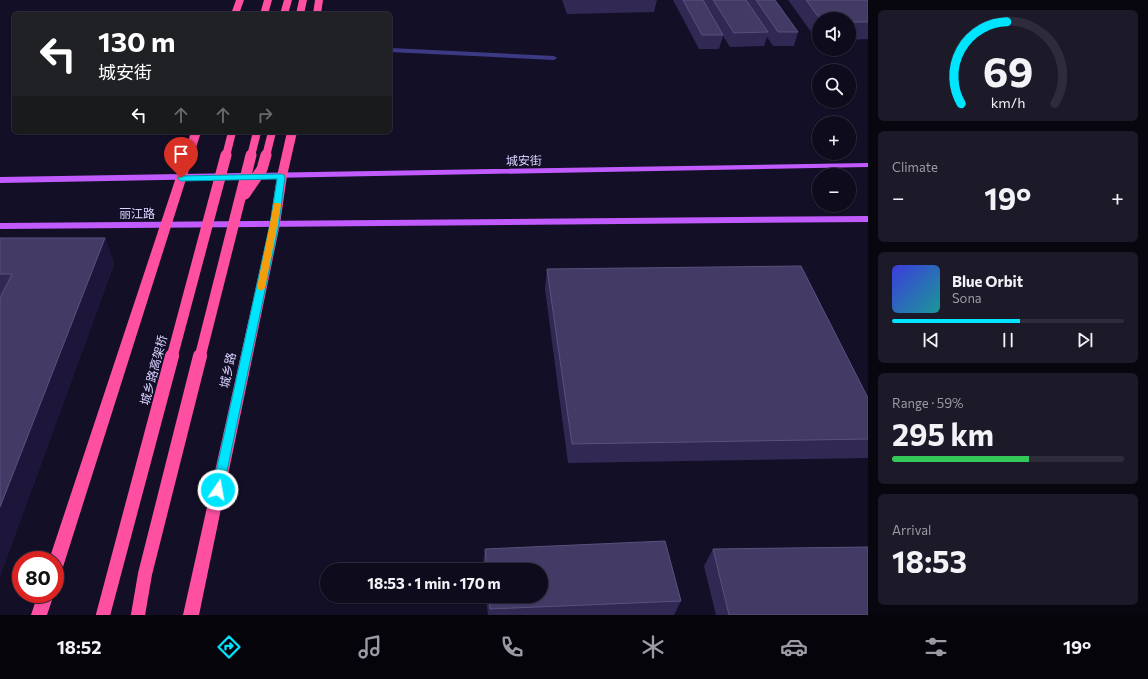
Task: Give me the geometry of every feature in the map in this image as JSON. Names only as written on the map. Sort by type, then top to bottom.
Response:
[{"type":"highway","points":[[236,12],[240,0]]},
{"type":"highway","points":[[265,12],[268,0]]},
{"type":"highway","points":[[285,12],[288,0]]},
{"type":"highway","points":[[300,12],[303,0]]},
{"type":"highway","points":[[317,12],[319,0]]},
{"type":"highway","points":[[60,551],[195,134]]},
{"type":"highway","name":"城乡路高架桥","points":[[103,615],[231,134]]},
{"type":"highway","points":[[138,615],[145,574],[257,134]]},
{"type":"highway","points":[[240,202],[262,169],[271,134]]},
{"type":"highway","name":"城乡路","points":[[191,615],[274,224],[282,176],[292,134]]},
{"type":"highway","points":[[39,615],[43,603]]},
{"type":"main road","name":"城安街","points":[[181,178],[868,165]]},
{"type":"main road","points":[[0,180],[181,178]]},
{"type":"main road","points":[[274,224],[868,219]]},
{"type":"main road","name":"丽江路","points":[[0,226],[274,224]]},
{"type":"lane","points":[[392,50],[554,58]]},
{"type":"building","points":[[683,0],[703,0],[723,35],[702,35]]},
{"type":"building","points":[[713,0],[746,0],[768,32],[734,33]]},
{"type":"building","points":[[756,0],[775,0],[798,32],[778,32]]},
{"type":"building","points":[[806,0],[868,0],[868,22],[856,22],[856,12],[815,12]]},
{"type":"building","points":[[0,238],[105,238],[0,507],[0,298],[12,274],[0,274]]},
{"type":"building","points":[[801,266],[868,398],[868,439],[572,444],[547,269]]},
{"type":"building","points":[[665,541],[681,601],[490,609],[490,603],[548,603],[548,563],[486,563],[485,549]]},
{"type":"building","points":[[868,547],[868,615],[729,615],[713,549]]},
{"type":"slow traffic","points":[[261,288],[277,205]]},
{"type":"route","points":[[181,178],[282,176],[274,224],[218,490]]}]
